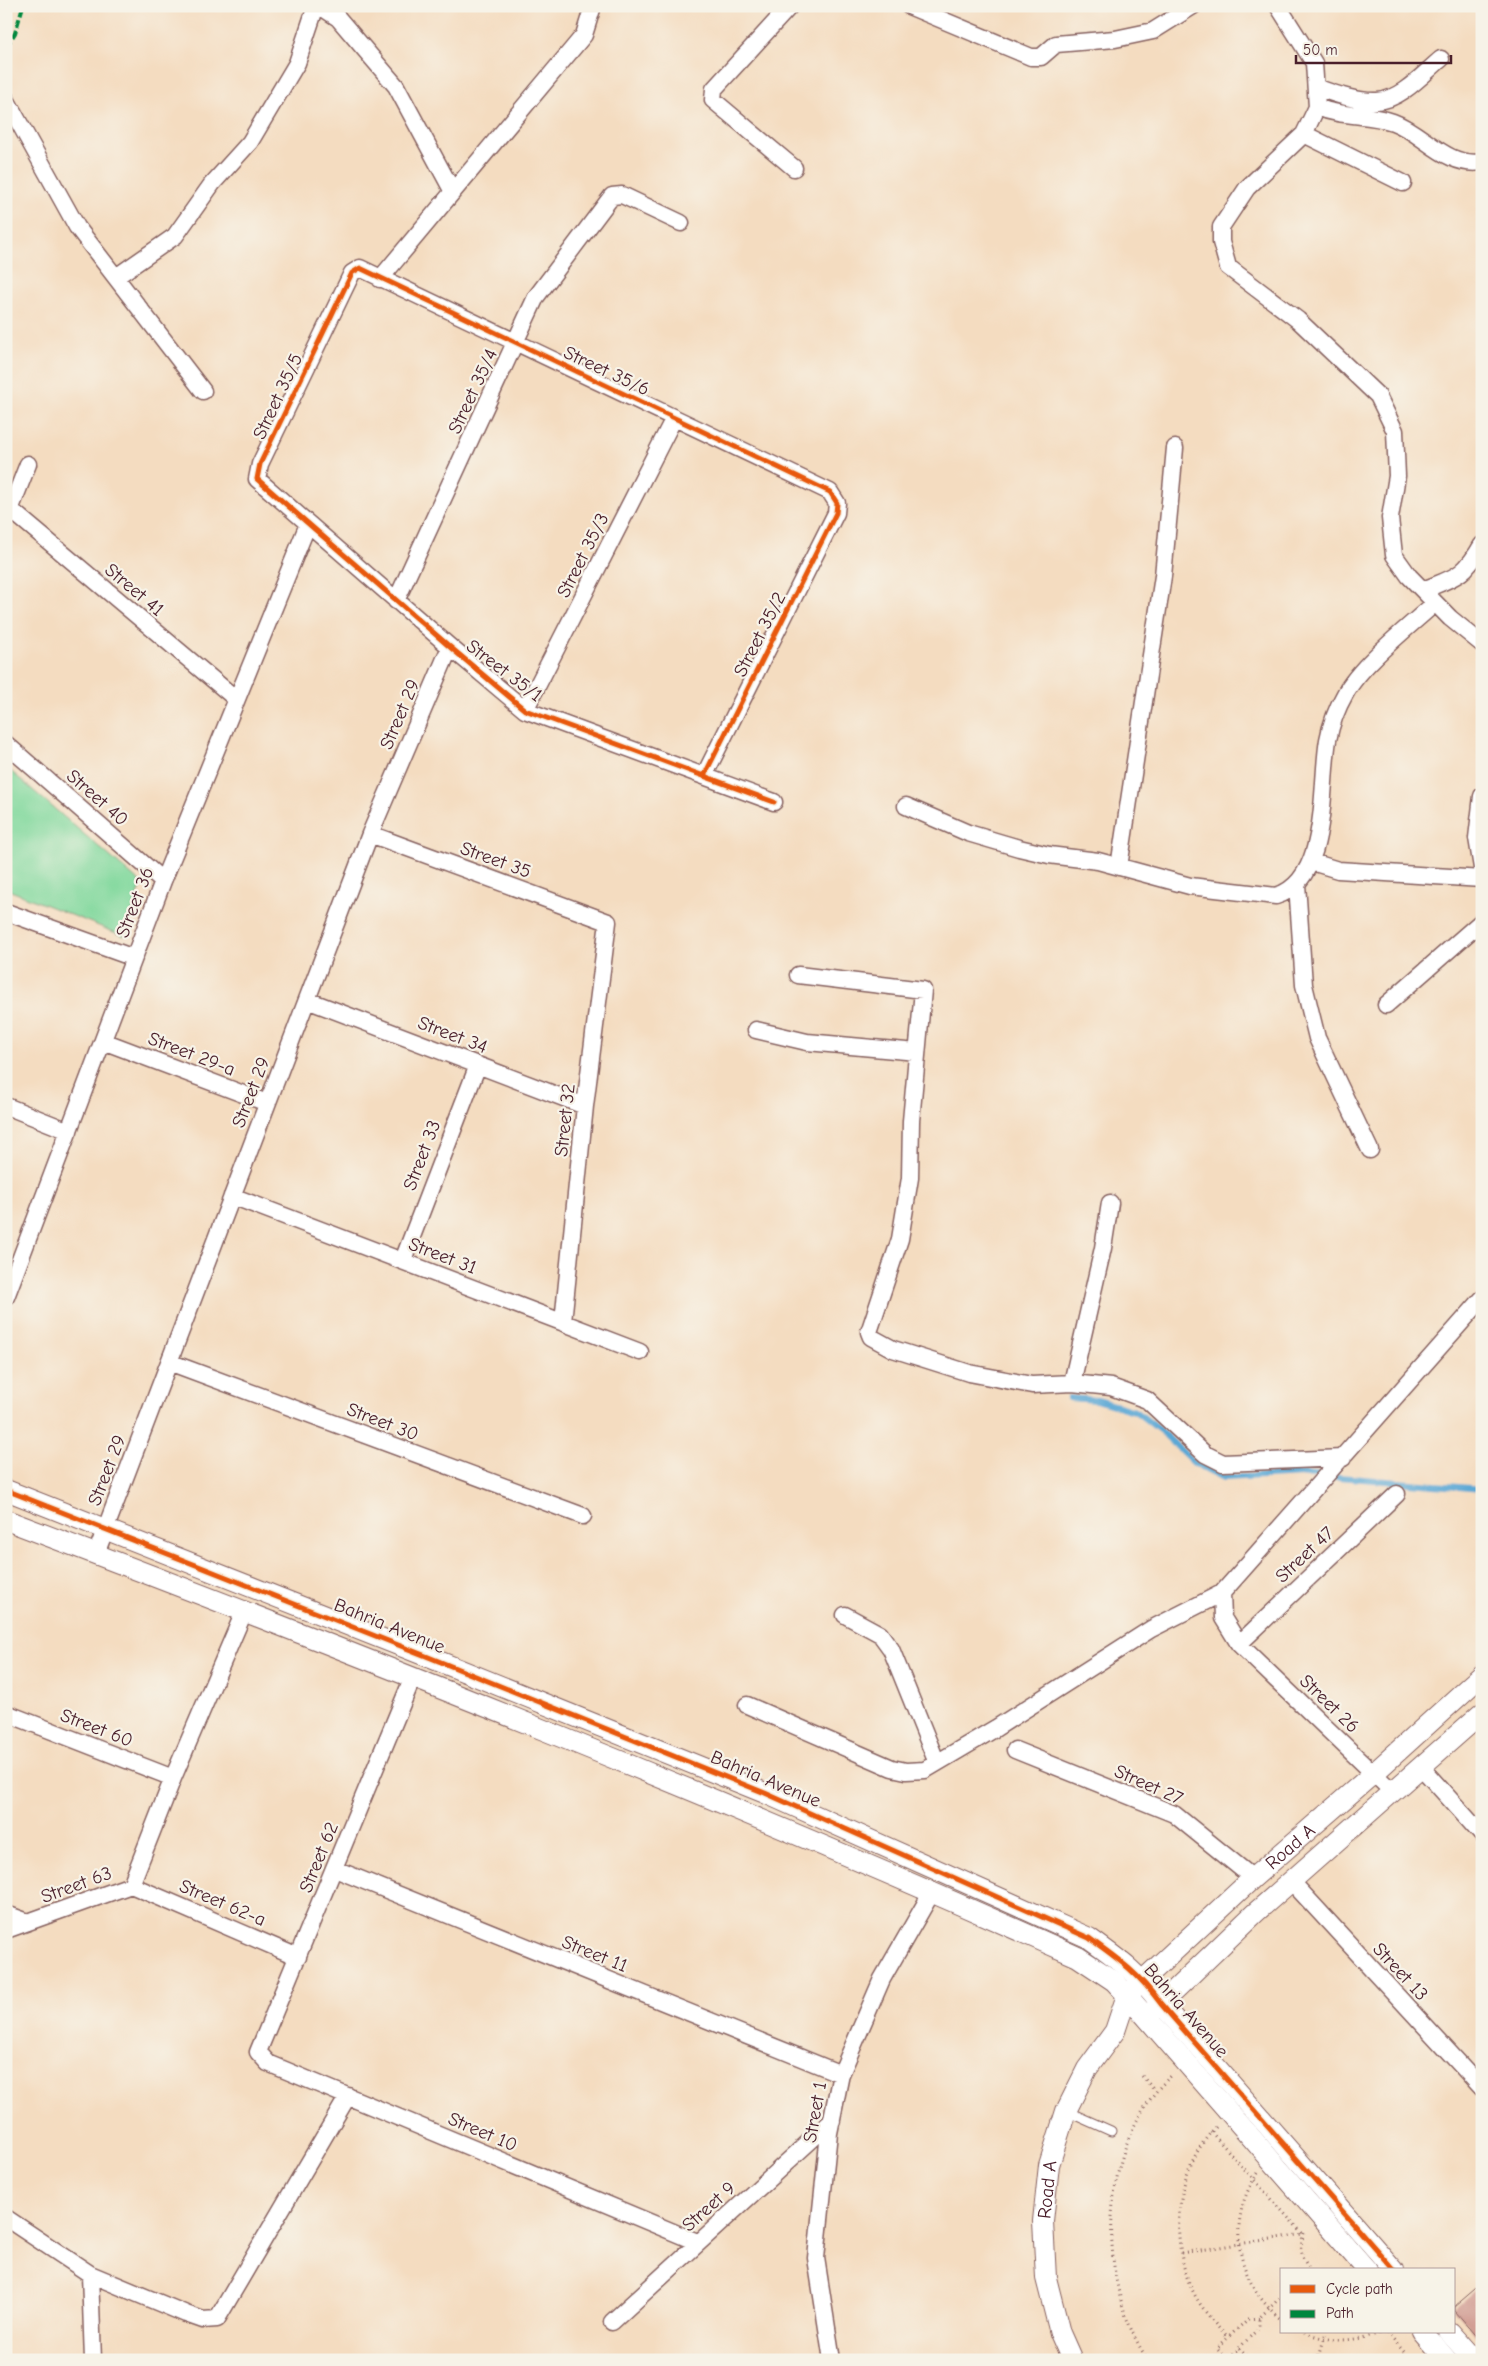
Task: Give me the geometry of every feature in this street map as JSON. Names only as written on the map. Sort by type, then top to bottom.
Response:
[{"type":"street","points":[[116,277],[176,236],[212,184],[250,142],[298,63],[316,6]]},
{"type":"street","points":[[320,6],[338,18],[396,86],[453,192]]},
{"type":"street","points":[[380,279],[584,35],[593,6]]},
{"type":"street","points":[[790,6],[714,89],[713,100],[794,168]]},
{"type":"street","points":[[909,6],[1031,57],[1041,57],[1056,44],[1115,39],[1153,31],[1194,6]]},
{"type":"street","points":[[1278,6],[1314,64],[1318,107],[1304,134],[1247,188],[1221,227],[1224,258],[1228,267],[1298,320],[1378,396],[1395,431],[1397,476],[1390,518],[1394,555],[1409,576],[1435,603],[1482,644]]},
{"type":"street","points":[[1316,87],[1336,94],[1378,102],[1398,94],[1441,59]]},
{"type":"street","points":[[6,99],[77,226],[203,391]]},
{"type":"street","points":[[1318,107],[1333,114],[1366,116],[1392,121],[1456,160],[1469,164],[1482,162]]},
{"type":"street","points":[[1304,134],[1403,183]]},
{"type":"street","name":"Street 35/4","points":[[396,601],[536,297],[612,196],[622,195],[681,222]]},
{"type":"street","name":"Street 35/6","points":[[360,268],[830,492],[837,503]]},
{"type":"street","name":"Street 35/5","points":[[308,524],[257,479],[260,464],[346,284],[352,273],[360,268]]},
{"type":"street","name":"Street 35/3","points":[[525,710],[674,418]]},
{"type":"street","points":[[1119,867],[1163,576],[1175,448]]},
{"type":"street","points":[[8,514],[28,464]]},
{"type":"street","name":"Street 35/2","points":[[704,776],[836,513],[837,503]]},
{"type":"street","name":"Street 41","points":[[8,514],[30,529],[236,699]]},
{"type":"street","name":"Street 35/1","points":[[308,524],[525,710],[774,802]]},
{"type":"street","name":"Street 36","points":[[6,1297],[163,881],[308,524]]},
{"type":"street","points":[[1423,590],[1461,574],[1470,567],[1482,546]]},
{"type":"street","points":[[906,806],[968,833],[1019,848],[1119,867],[1190,886],[1276,896],[1285,893],[1297,884],[1312,862],[1319,829],[1328,739],[1339,706],[1356,677],[1435,603]]},
{"type":"street","name":"Street 29","points":[[96,1554],[370,834],[450,647]]},
{"type":"street","name":"Street 40","points":[[6,744],[163,881]]},
{"type":"street","points":[[1482,796],[1477,838],[1479,861],[1482,868]]},
{"type":"street","name":"Street 35","points":[[370,834],[608,922]]},
{"type":"street","points":[[1312,862],[1338,870],[1482,879]]},
{"type":"street","points":[[1297,884],[1304,986],[1317,1038],[1370,1150]]},
{"type":"street","points":[[6,912],[134,958]]},
{"type":"street","points":[[1386,1005],[1482,920]]},
{"type":"street","name":"Street 32","points":[[563,1322],[585,1106],[608,922]]},
{"type":"street","points":[[798,975],[923,990],[910,1121],[910,1178],[905,1213],[900,1239],[869,1332],[871,1337],[892,1349],[970,1373],[1032,1385],[1072,1383],[1111,1387],[1147,1400],[1205,1454],[1223,1463],[1340,1463]]},
{"type":"street","name":"Street 34","points":[[307,1000],[585,1106]]},
{"type":"street","points":[[756,1030],[807,1042],[917,1052]]},
{"type":"street","name":"Street 29-a","points":[[103,1040],[267,1103]]},
{"type":"street","name":"Street 33","points":[[403,1260],[478,1065]]},
{"type":"street","points":[[6,1106],[69,1131]]},
{"type":"street","name":"Street 31","points":[[232,1196],[640,1352]]},
{"type":"street","points":[[1072,1383],[1103,1248],[1110,1203]]},
{"type":"street","points":[[747,1705],[892,1768],[906,1772],[925,1770],[996,1728],[1151,1628],[1222,1593],[1340,1463],[1482,1300]]},
{"type":"street","name":"Street 30","points":[[169,1362],[583,1516]]},
{"type":"street","name":"Bahria Avenue","points":[[6,1490],[765,1793],[1089,1938],[1130,1967],[1143,1980],[1154,2010],[1230,2113],[1366,2268]]},
{"type":"street","name":"Street 47","points":[[1238,1644],[1397,1494]]},
{"type":"street","name":"Bahria Avenue","points":[[6,1520],[413,1677],[755,1816],[932,1892],[1078,1958],[1114,1981],[1127,1995],[1154,2010],[1392,2268]]},
{"type":"street","name":"Street 26","points":[[1222,1593],[1223,1618],[1238,1644],[1393,1792]]},
{"type":"street","points":[[131,1885],[173,1778],[244,1612]]},
{"type":"street","points":[[845,1615],[880,1634],[891,1649],[937,1763]]},
{"type":"street","name":"Road A","points":[[1072,2360],[1060,2333],[1046,2278],[1043,2221],[1049,2165],[1066,2111],[1087,2069],[1115,2031],[1127,1995],[1253,1878],[1374,1773],[1482,1675]]},
{"type":"street","name":"Street 62","points":[[258,2052],[335,1870],[413,1677]]},
{"type":"street","name":"Street 60","points":[[6,1713],[173,1778]]},
{"type":"street","name":"Road A","points":[[1115,2031],[1154,2010],[1255,1913],[1482,1713]]},
{"type":"street","name":"Street 27","points":[[1015,1750],[1174,1814],[1253,1878]]},
{"type":"street","points":[[1421,1767],[1482,1835]]},
{"type":"street","name":"Street 11","points":[[335,1870],[841,2074]]},
{"type":"street","name":"Street 13","points":[[1292,1882],[1482,2088]]},
{"type":"street","name":"Street 63","points":[[6,1930],[131,1885]]},
{"type":"street","name":"Street 62-a","points":[[131,1885],[298,1957]]},
{"type":"street","name":"Street 1","points":[[832,2360],[816,2258],[832,2121],[841,2074],[882,1979],[932,1892]]},
{"type":"street","points":[[6,1914],[28,1922]]},
{"type":"street","name":"Street 10","points":[[258,2052],[268,2063],[697,2242]]},
{"type":"street","points":[[6,2218],[90,2274],[202,2320],[217,2318],[348,2096]]},
{"type":"street","name":"Street 9","points":[[612,2322],[697,2242],[832,2121]]},
{"type":"street","points":[[90,2274],[93,2360]]},
{"type":"street","points":[[1425,2334],[1447,2360]]},
{"type":"street","points":[[1451,2334],[1474,2360]]},
{"type":"lane","points":[[1066,2111],[1110,2131]]},
{"type":"path","points":[[1142,2076],[1155,2090],[1137,2120],[1124,2153],[1115,2187],[1111,2222],[1112,2257],[1119,2292],[1130,2325],[1148,2360]]},
{"type":"path","points":[[1228,2338],[1206,2313],[1190,2284],[1181,2253],[1178,2220],[1183,2187],[1195,2156],[1210,2132],[1230,2113]]},
{"type":"path","points":[[1210,2132],[1303,2234]]},
{"type":"path","points":[[1270,2159],[1247,2191],[1239,2218],[1239,2244],[1243,2266],[1251,2286],[1269,2309],[1280,2318]]},
{"type":"path","points":[[1309,2268],[1301,2252],[1303,2234],[1308,2226],[1320,2216]]},
{"type":"path","points":[[1181,2253],[1303,2234]]},
{"type":"path","points":[[1259,2318],[1258,2328],[1228,2358],[1218,2348],[1248,2318],[1259,2318],[1280,2298]]},
{"type":"path","points":[[1311,2334],[1324,2338],[1356,2340],[1378,2334]]},
{"type":"path","points":[[1318,2360],[1325,2334]]},
{"type":"path","points":[[1387,2334],[1411,2360]]},
{"type":"path","points":[[1239,2348],[1252,2360]]},
{"type":"green space","points":[[6,767],[142,884],[124,936],[6,889]]},
{"type":"building","points":[[1482,2283],[1482,2343],[1456,2313],[1456,2305]]},
{"type":"waterway","points":[[1069,1398],[1097,1400],[1135,1411],[1161,1431],[1194,1463],[1224,1478],[1303,1474],[1482,1489]]},
{"type":"marked path","points":[[6,47],[15,33],[23,6]]},
{"type":"cycle path","points":[[704,776],[836,513],[837,503],[830,492],[360,268],[352,273],[260,464],[257,479],[525,710],[774,802]]},
{"type":"cycle path","points":[[6,1490],[426,1656],[765,1793],[1089,1938],[1120,1961],[1145,1984],[1392,2268]]}]
